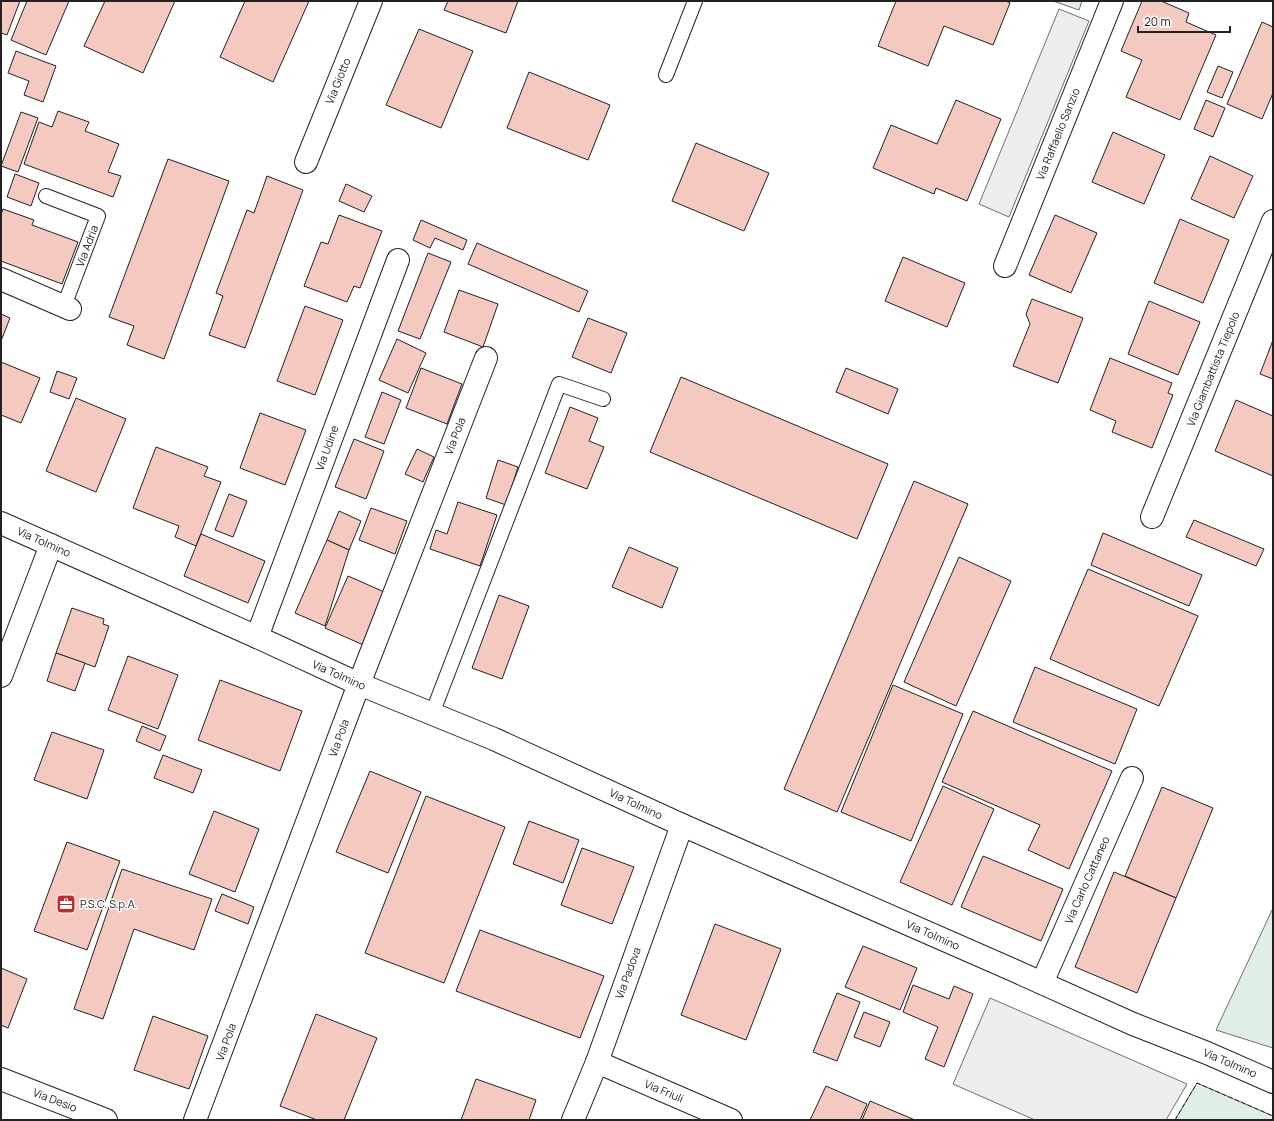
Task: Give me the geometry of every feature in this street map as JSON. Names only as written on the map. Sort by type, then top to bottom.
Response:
[{"type":"street","name":"Via Giotto","points":[[306,162],[370,1]]},
{"type":"street","name":"Via Raffaello Sanzio","points":[[1005,266],[1112,1]]},
{"type":"street","name":"Via Giambattista Tiepolo","points":[[1152,517],[1273,221]]},
{"type":"street","name":"Via Udine","points":[[257,637],[398,260]]},
{"type":"street","name":"Via Adria","points":[[1,279],[67,308]]},
{"type":"street","name":"Via Pola","points":[[195,1120],[359,684],[486,358]]},
{"type":"street","name":"Via Tolmino","points":[[1,523],[359,684],[494,739],[682,825],[1133,1024],[1207,1053],[1273,1082]]},
{"type":"street","points":[[1,676],[51,545]]},
{"type":"street","name":"Via Carlo Cattaneo","points":[[1042,983],[1132,778]]},
{"type":"street","name":"Via Padova","points":[[573,1120],[597,1062],[682,825]]},
{"type":"street","name":"Via Friuli","points":[[597,1062],[731,1120]]},
{"type":"street","name":"Via Desio","points":[[2,1082],[106,1120]]},
{"type":"lane","points":[[666,75],[695,1]]},
{"type":"lane","name":"Via Adria","points":[[46,196],[98,216],[67,308]]},
{"type":"lane","points":[[432,714],[559,384],[603,399]]},
{"type":"green space","points":[[1053,1],[1082,1],[1079,10]]},
{"type":"green space","points":[[1273,908],[1273,1048],[1216,1030]]},
{"type":"green space","points":[[1197,1083],[1273,1116],[1273,1120],[1175,1120]]},
{"type":"shaded area","points":[[1059,9],[1089,21],[1009,217],[979,204]]},
{"type":"shaded area","points":[[990,998],[1187,1084],[1166,1120],[1035,1120],[953,1084]]},
{"type":"building","points":[[1,1],[20,1],[7,35],[1,33]]},
{"type":"building","points":[[27,1],[69,1],[46,55],[11,40]]},
{"type":"building","points":[[105,1],[175,1],[143,73],[84,46]]},
{"type":"building","points":[[245,1],[309,1],[273,82],[220,57]]},
{"type":"building","points":[[448,1],[518,1],[506,33],[444,10]]},
{"type":"building","points":[[896,1],[1006,1],[1010,3],[993,45],[944,26],[928,66],[878,46]]},
{"type":"building","points":[[1142,1],[1161,1],[1189,13],[1186,22],[1216,35],[1180,120],[1126,97],[1142,60],[1121,51]]},
{"type":"building","points":[[1262,22],[1273,27],[1273,93],[1262,119],[1227,104]]},
{"type":"building","points":[[419,29],[473,51],[441,128],[386,105]]},
{"type":"building","points":[[16,51],[56,66],[43,102],[24,95],[29,81],[8,73]]},
{"type":"building","points":[[1218,66],[1233,72],[1222,98],[1207,92]]},
{"type":"building","points":[[529,72],[610,105],[588,160],[507,128]]},
{"type":"building","points":[[956,100],[1001,119],[967,201],[936,188],[934,194],[873,168],[891,125],[937,144]]},
{"type":"building","points":[[1206,100],[1225,108],[1213,137],[1194,129]]},
{"type":"building","points":[[58,111],[89,122],[85,131],[119,144],[108,172],[121,176],[113,197],[24,164],[39,122],[52,127]]},
{"type":"building","points":[[21,112],[38,118],[18,172],[1,166]]},
{"type":"building","points":[[1113,132],[1165,155],[1144,204],[1092,182]]},
{"type":"building","points":[[696,143],[769,173],[744,231],[672,201]]},
{"type":"building","points":[[1210,156],[1253,176],[1234,218],[1191,199]]},
{"type":"building","points":[[168,159],[229,181],[164,359],[127,345],[134,326],[109,317]]},
{"type":"building","points":[[15,174],[39,183],[31,206],[7,197]]},
{"type":"building","points":[[267,176],[303,190],[245,348],[209,335],[223,296],[216,293],[247,210],[254,213]]},
{"type":"building","points":[[346,184],[372,196],[364,212],[339,201]]},
{"type":"building","points":[[3,209],[34,220],[32,225],[78,242],[62,284],[1,261],[1,215]]},
{"type":"building","points":[[339,215],[382,231],[360,288],[354,286],[347,302],[304,286],[321,242],[328,244]]},
{"type":"building","points":[[1055,215],[1097,233],[1071,293],[1029,275]]},
{"type":"building","points":[[1180,219],[1229,240],[1203,303],[1154,283]]},
{"type":"building","points":[[421,220],[467,240],[463,250],[435,238],[430,248],[413,240]]},
{"type":"building","points":[[477,243],[588,291],[579,312],[468,264]]},
{"type":"building","points":[[428,253],[451,262],[420,339],[398,331]]},
{"type":"building","points":[[903,257],[965,283],[947,327],[885,301]]},
{"type":"building","points":[[459,290],[498,304],[483,347],[444,332]]},
{"type":"building","points":[[1032,299],[1083,318],[1058,383],[1013,366],[1030,324],[1026,314]]},
{"type":"building","points":[[1149,301],[1200,322],[1178,375],[1128,354]]},
{"type":"building","points":[[305,306],[343,320],[315,395],[277,381]]},
{"type":"building","points":[[1,314],[10,318],[1,341]]},
{"type":"building","points":[[588,318],[627,333],[611,373],[572,357]]},
{"type":"building","points":[[397,339],[426,353],[408,393],[379,380]]},
{"type":"building","points":[[1273,340],[1273,379],[1260,374]]},
{"type":"building","points":[[1110,358],[1172,383],[1168,393],[1173,395],[1152,448],[1112,432],[1116,421],[1090,410]]},
{"type":"building","points":[[1,362],[40,378],[21,423],[1,415]]},
{"type":"building","points":[[421,368],[462,384],[447,424],[406,408]]},
{"type":"building","points":[[846,368],[898,389],[888,414],[836,392]]},
{"type":"building","points":[[57,371],[77,378],[69,399],[50,392]]},
{"type":"building","points":[[681,377],[888,464],[857,539],[650,452]]},
{"type":"building","points":[[382,392],[401,400],[384,444],[365,437]]},
{"type":"building","points":[[76,398],[126,419],[96,492],[46,471]]},
{"type":"building","points":[[1236,400],[1273,416],[1273,476],[1215,451]]},
{"type":"building","points":[[570,407],[598,418],[589,441],[604,447],[587,489],[545,473]]},
{"type":"building","points":[[260,413],[306,430],[285,485],[240,468]]},
{"type":"building","points":[[354,439],[384,451],[366,499],[335,487]]},
{"type":"building","points":[[156,447],[208,467],[204,476],[221,482],[196,546],[175,537],[179,526],[133,508]]},
{"type":"building","points":[[417,449],[434,457],[423,482],[405,474]]},
{"type":"building","points":[[498,460],[518,467],[506,505],[486,498]]},
{"type":"building","points":[[914,481],[968,504],[837,812],[784,789]]},
{"type":"building","points":[[229,494],[247,501],[233,537],[215,530]]},
{"type":"building","points":[[458,502],[497,515],[480,566],[430,549],[436,530],[447,534]]},
{"type":"building","points":[[371,508],[407,521],[395,554],[359,540]]},
{"type":"building","points":[[339,511],[361,521],[349,550],[327,540]]},
{"type":"building","points":[[1194,520],[1264,549],[1256,566],[1186,537]]},
{"type":"building","points":[[1103,533],[1202,575],[1189,606],[1091,565]]},
{"type":"building","points":[[201,534],[265,561],[248,603],[184,576]]},
{"type":"building","points":[[327,540],[349,550],[325,626],[295,613]]},
{"type":"building","points":[[629,547],[678,568],[662,608],[612,587]]},
{"type":"building","points":[[959,557],[1011,581],[956,706],[904,682]]},
{"type":"building","points":[[1088,569],[1198,616],[1159,706],[1050,659]]},
{"type":"building","points":[[348,576],[391,595],[368,647],[325,628]]},
{"type":"building","points":[[499,595],[529,606],[502,679],[472,668]]},
{"type":"building","points":[[72,608],[104,619],[103,624],[109,626],[95,667],[56,653]]},
{"type":"building","points":[[56,653],[85,663],[75,691],[47,681]]},
{"type":"building","points":[[128,656],[178,675],[158,729],[108,710]]},
{"type":"building","points":[[1035,667],[1137,709],[1115,764],[1013,722]]},
{"type":"building","points":[[220,680],[302,711],[280,771],[198,740]]},
{"type":"building","points":[[893,685],[963,714],[911,841],[841,812]]},
{"type":"building","points":[[973,711],[1112,771],[1069,869],[1028,850],[1040,825],[942,782]]},
{"type":"building","points":[[142,726],[166,736],[160,751],[136,741]]},
{"type":"building","points":[[52,732],[104,750],[87,799],[34,780]]},
{"type":"building","points":[[163,755],[202,770],[193,793],[154,778]]},
{"type":"building","points":[[370,771],[421,792],[388,873],[336,852]]},
{"type":"building","points":[[943,786],[994,809],[952,905],[900,882]]},
{"type":"building","points":[[1162,787],[1213,808],[1176,898],[1125,876]]},
{"type":"building","points":[[426,796],[505,827],[444,983],[365,953]]},
{"type":"building","points":[[214,811],[259,829],[235,892],[189,874]]},
{"type":"building","points":[[529,821],[579,840],[563,883],[513,864]]},
{"type":"building","points":[[67,842],[120,861],[87,950],[34,931]]},
{"type":"building","points":[[582,848],[634,867],[612,924],[561,905]]},
{"type":"building","points":[[983,856],[1063,889],[1041,941],[961,907]]},
{"type":"building","points":[[122,869],[212,899],[194,950],[134,929],[103,1019],[74,1009]]},
{"type":"building","points":[[1114,872],[1176,898],[1137,993],[1075,967]]},
{"type":"building","points":[[222,894],[254,907],[248,924],[215,911]]},
{"type":"building","points":[[715,924],[781,949],[746,1040],[681,1015]]},
{"type":"building","points":[[480,930],[604,976],[580,1038],[456,991]]},
{"type":"building","points":[[863,946],[917,968],[900,1010],[845,987]]},
{"type":"building","points":[[1,968],[27,979],[8,1028],[1,1025]]},
{"type":"building","points":[[913,985],[949,999],[954,986],[973,994],[944,1067],[925,1059],[938,1027],[903,1012]]},
{"type":"building","points":[[837,993],[860,1002],[837,1061],[813,1052]]},
{"type":"building","points":[[864,1012],[890,1022],[880,1047],[854,1037]]},
{"type":"building","points":[[316,1014],[377,1038],[344,1120],[317,1120],[280,1106]]},
{"type":"building","points":[[153,1016],[208,1036],[189,1089],[134,1070]]},
{"type":"building","points":[[476,1079],[536,1100],[529,1120],[461,1120]]},
{"type":"building","points":[[826,1086],[867,1104],[860,1120],[810,1120]]},
{"type":"building","points":[[870,1101],[915,1120],[862,1120]]},
{"type":"fence","points":[[1175,1120],[1197,1083],[1273,1116]]},
{"type":"place","name":"P.S.C. S.p.A.","points":[[66,904]]}]
